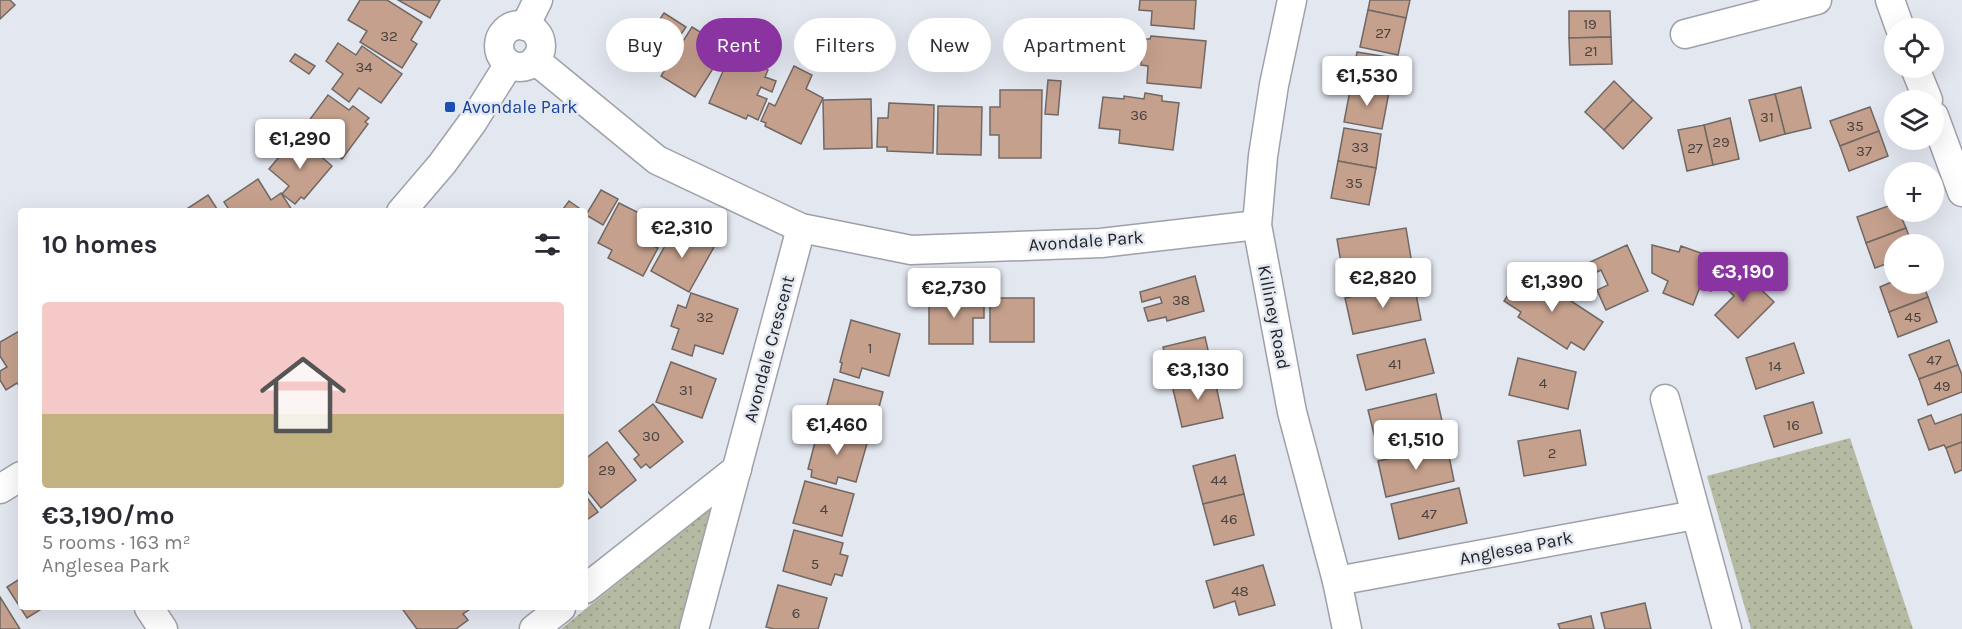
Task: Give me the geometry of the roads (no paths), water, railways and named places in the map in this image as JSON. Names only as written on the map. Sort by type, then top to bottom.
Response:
[{"type":"street","points":[[404,208],[520,64],[541,48],[537,34],[525,26],[538,0]]},
{"type":"street","name":"Killiney Road","points":[[1292,0],[1274,85],[1263,156],[1257,225],[1292,412],[1337,581],[1347,629]]},
{"type":"street","points":[[1685,34],[1816,0]]},
{"type":"street","points":[[1890,0],[1896,18]]},
{"type":"street","name":"Avondale Park","points":[[520,64],[657,160],[801,228],[910,250],[1101,243],[1257,225]]},
{"type":"street","points":[[1944,143],[1962,192]]},
{"type":"street","name":"Avondale Crescent","points":[[694,629],[801,228]]},
{"type":"street","points":[[1665,399],[1727,629]]},
{"type":"street","points":[[588,587],[737,469]]},
{"type":"street","points":[[0,489],[18,478]]},
{"type":"street","name":"Anglesea Park","points":[[1337,581],[1695,515]]},
{"type":"street","points":[[150,610],[163,629]]},
{"type":"street","points":[[534,629],[558,610]]},
{"type":"place","name":"Avondale Park","points":[[450,107]]}]
